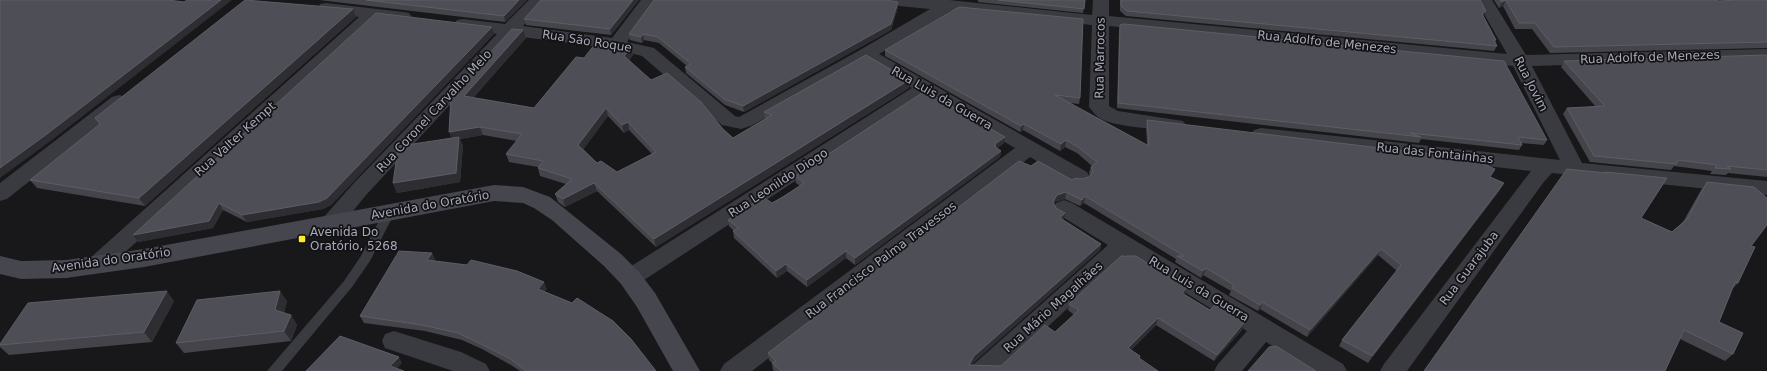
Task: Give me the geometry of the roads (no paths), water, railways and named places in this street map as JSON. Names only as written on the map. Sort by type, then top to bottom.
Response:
[{"type":"main road","name":"Avenida do Oratório","points":[[1,267],[21,270],[66,269],[97,265],[144,258],[494,193],[517,193],[534,198],[550,206],[630,278],[688,371]]},
{"type":"street","name":"Rua Coronel Carvalho Melo","points":[[331,223],[360,189],[538,0]]},
{"type":"street","points":[[616,44],[650,0]]},
{"type":"street","name":"Rua Adolfo de Menezes","points":[[888,0],[1520,61],[1767,54]]},
{"type":"street","name":"Rua Marrocos","points":[[1101,0],[1099,107],[1104,113],[1128,119],[1192,126]]},
{"type":"street","name":"Rua Jovim","points":[[1484,0],[1520,61],[1575,169]]},
{"type":"street","points":[[311,6],[340,4],[373,13],[419,19]]},
{"type":"street","name":"Rua São Roque","points":[[449,22],[616,44],[648,52],[729,121],[735,123],[746,121],[866,54],[949,5]]},
{"type":"street","name":"Rua Valter Kempt","points":[[97,265],[373,13]]},
{"type":"street","name":"Rua Luis da Guerra","points":[[866,54],[1080,177]]},
{"type":"street","name":"Rua Leonildo Diogo","points":[[630,278],[926,88]]},
{"type":"street","points":[[0,194],[134,90]]},
{"type":"street","name":"Rua das Fontainhas","points":[[1239,132],[1575,169],[1767,188]]},
{"type":"street","name":"Rua Francisco Palma Travessos","points":[[733,371],[1030,148]]},
{"type":"street","name":"Rua Guarajuba","points":[[1393,371],[1547,166]]},
{"type":"street","name":"Rua Luis da Guerra","points":[[1064,208],[1334,371]]},
{"type":"street","name":"Rua Mário Magalhães","points":[[983,371],[1124,243]]},
{"type":"street","points":[[1227,371],[1264,328]]},
{"type":"street","points":[[394,341],[447,365],[477,371]]},
{"type":"lane","points":[[274,371],[348,284],[366,258],[389,212]]},
{"type":"place","name":"Avenida Do Oratório, 5268","points":[[302,239]]}]
